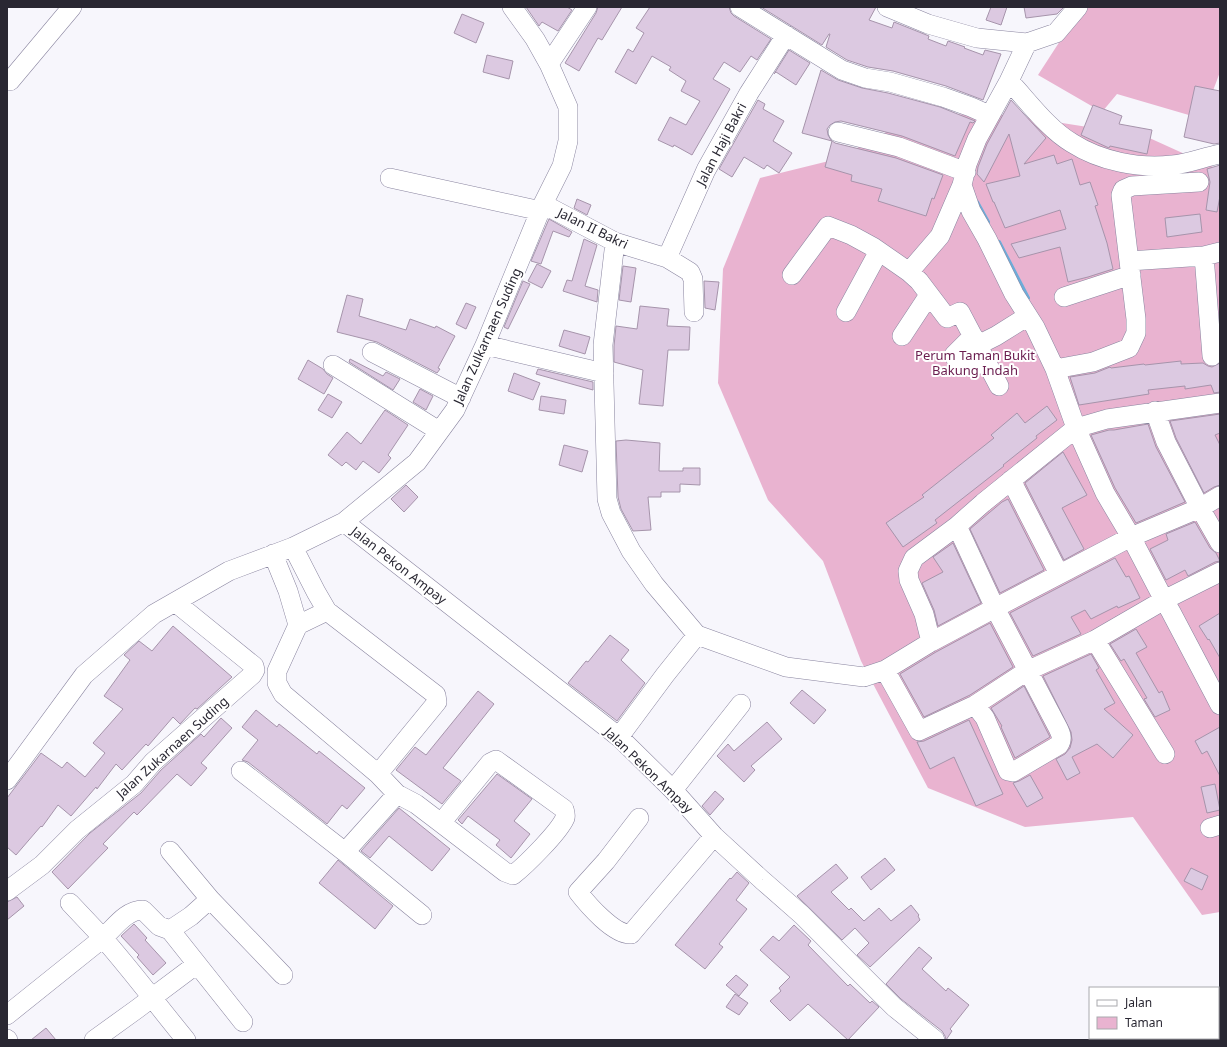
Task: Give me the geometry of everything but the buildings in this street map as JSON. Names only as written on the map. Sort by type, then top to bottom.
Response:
[{"type":"street","points":[[8,82],[72,7]]},
{"type":"street","name":"Jalan Zulkarnaen Suding","points":[[7,780],[84,675],[154,614],[230,571],[292,547],[344,522],[417,462],[455,410],[486,345],[542,207],[562,166],[568,141],[568,107],[549,64],[535,39],[512,7]]},
{"type":"street","points":[[549,64],[587,7]]},
{"type":"street","points":[[740,7],[794,41],[848,72],[866,78],[890,82],[943,97],[971,107],[989,116]]},
{"type":"street","points":[[887,7],[928,24],[977,38],[1027,43],[1056,33],[1078,7]]},
{"type":"street","name":"Jalan Haji Bakri","points":[[667,258],[706,170],[748,93],[786,35]]},
{"type":"street","points":[[909,272],[940,236],[964,178],[967,164],[989,116],[1009,81],[1027,43]]},
{"type":"street","points":[[1009,81],[1053,128],[1072,143],[1094,154],[1111,160],[1154,166],[1173,165],[1220,154]]},
{"type":"street","points":[[838,132],[899,147],[964,178]]},
{"type":"street","name":"Jalan II Bakri","points":[[390,178],[542,207],[615,242],[667,258],[690,272],[693,279],[694,312]]},
{"type":"street","points":[[964,178],[971,211],[987,239],[1014,294],[1028,316],[1054,369],[1076,428],[1105,494],[1172,612],[1220,705]]},
{"type":"street","points":[[1054,369],[1093,362],[1129,348],[1136,333],[1136,319],[1121,195],[1123,190],[1132,186],[1199,182]]},
{"type":"street","points":[[792,275],[828,226],[851,235],[879,251],[909,272],[919,282],[947,318],[960,312],[999,386]]},
{"type":"street","points":[[615,242],[603,345],[607,499],[611,513],[631,551],[654,584],[697,635],[786,667],[864,677],[885,670],[932,642],[1130,537],[1200,508],[1220,496]]},
{"type":"street","points":[[846,312],[879,251]]},
{"type":"street","points":[[1064,297],[1130,268],[1212,254],[1212,356]]},
{"type":"street","points":[[902,336],[929,295]]},
{"type":"street","points":[[988,364],[959,365],[954,355],[976,341],[996,336],[1028,316]]},
{"type":"street","points":[[486,345],[604,373]]},
{"type":"street","points":[[372,352],[461,398]]},
{"type":"street","points":[[333,365],[440,431]]},
{"type":"street","points":[[932,642],[924,614],[909,580],[908,571],[914,558],[957,526],[1076,428],[1107,419],[1220,403]]},
{"type":"street","points":[[1155,411],[1166,442],[1220,543]]},
{"type":"street","points":[[1011,480],[1059,574]]},
{"type":"street","name":"Jalan Pekon Ampay","points":[[344,522],[619,737],[673,790],[714,836],[818,930],[894,1007],[935,1040]]},
{"type":"street","points":[[957,526],[995,608],[1060,733],[1060,745],[1013,772],[1010,772],[985,718],[975,705]]},
{"type":"street","points":[[292,547],[327,611],[438,698],[437,702],[378,774]]},
{"type":"street","points":[[273,554],[288,591],[298,625]]},
{"type":"street","points":[[885,670],[919,731],[975,705],[1027,671],[1095,640],[1164,600],[1220,572]]},
{"type":"street","points":[[288,591],[311,583]]},
{"type":"street","name":"Jalan Zukarnaen Suding","points":[[7,891],[42,865],[77,830],[134,784],[153,762],[252,675],[255,670],[254,666],[175,602]]},
{"type":"street","points":[[327,611],[298,625],[277,671],[277,683],[283,694],[378,774],[397,794],[416,804],[505,872],[513,875],[550,838],[566,814],[564,809],[496,760],[490,763],[441,823]]},
{"type":"street","points":[[619,737],[697,635]]},
{"type":"street","points":[[1095,640],[1165,754]]},
{"type":"street","points":[[673,790],[741,704]]},
{"type":"street","points":[[241,771],[422,916]]},
{"type":"street","points":[[344,852],[397,794]]},
{"type":"street","points":[[639,818],[606,861],[578,892],[609,925],[627,934],[631,934],[714,836]]},
{"type":"street","points":[[170,851],[210,899],[283,975]]},
{"type":"street","points":[[170,930],[191,916],[210,899]]},
{"type":"street","points":[[70,903],[131,971],[186,1040]]},
{"type":"street","points":[[7,1015],[103,938],[126,916],[136,910],[143,910],[159,926],[170,930],[243,1022]]},
{"type":"street","points":[[94,1040],[197,964]]},
{"type":"green space","points":[[1082,7],[1220,7],[1220,72],[1208,104],[1199,118],[1117,94],[1102,112],[1038,75]]},
{"type":"green space","name":"Perum Taman Bukit Bakung Indah","points":[[919,114],[1012,115],[1145,136],[1220,170],[1220,912],[1202,915],[1133,817],[1025,827],[928,788],[861,661],[823,561],[768,500],[718,383],[723,269],[760,178],[837,159]]},
{"type":"waterway","points":[[977,202],[988,222]]},
{"type":"waterway","points":[[999,242],[1028,298]]}]
